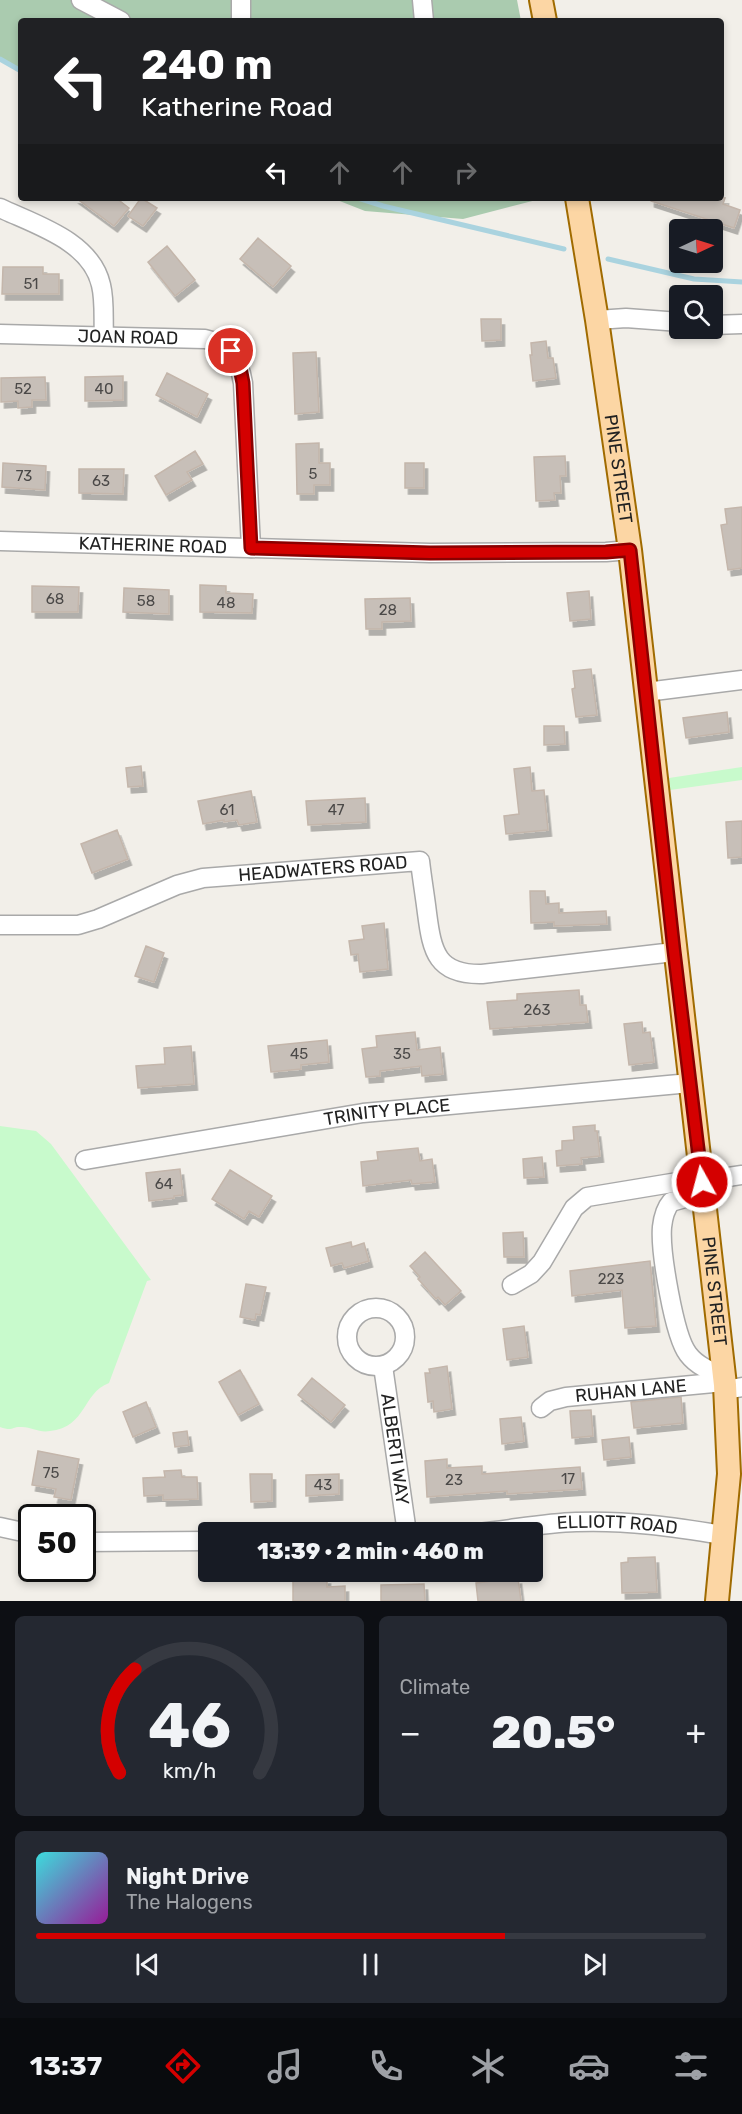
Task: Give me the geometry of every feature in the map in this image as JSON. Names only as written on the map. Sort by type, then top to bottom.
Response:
[{"type":"main road","points":[[542,0],[545,18]]},
{"type":"main road","name":"PINE STREET","points":[[577,201],[597,320],[630,550],[674,951],[729,1384],[729,1474],[717,1601]]},
{"type":"street","points":[[81,0],[115,18]]},
{"type":"street","points":[[241,0],[241,18]]},
{"type":"street","points":[[422,0],[424,18]]},
{"type":"street","points":[[0,208],[64,239],[85,256],[98,275],[101,285],[104,336]]},
{"type":"street","points":[[597,320],[626,318],[669,321]]},
{"type":"street","points":[[723,325],[742,324]]},
{"type":"street","name":"JOAN ROAD","points":[[0,334],[205,339],[223,345],[239,363],[244,393],[251,548]]},
{"type":"street","name":"KATHERINE ROAD","points":[[0,541],[430,553],[630,550]]},
{"type":"street","points":[[646,692],[742,680]]},
{"type":"street","name":"HEADWATERS ROAD","points":[[0,925],[78,925],[98,919],[177,885],[202,878],[420,861],[430,941],[441,961],[458,972],[482,974],[674,951]]},
{"type":"street","name":"TRINITY PLACE","points":[[85,1160],[363,1113],[690,1083]]},
{"type":"street","points":[[512,1285],[537,1268],[574,1208],[587,1197],[702,1184],[742,1174]]},
{"type":"street","points":[[702,1184],[671,1202],[664,1216],[662,1241],[683,1346],[700,1366],[729,1384]]},
{"type":"street","name":"ALBERTI WAY","points":[[383,1366],[405,1522]]},
{"type":"street","name":"RUHAN LANE","points":[[542,1408],[550,1401],[566,1397],[729,1384]]},
{"type":"street","name":"ELLIOTT ROAD","points":[[543,1524],[606,1521],[673,1526],[723,1535]]},
{"type":"street","points":[[0,1527],[18,1531]]},
{"type":"street","points":[[96,1542],[198,1541]]},
{"type":"green space","points":[[0,0],[517,0],[520,18],[18,18],[18,67],[0,58]]},
{"type":"green space","points":[[340,201],[532,201],[463,219],[365,211]]},
{"type":"green space","points":[[742,767],[742,780],[670,790],[669,778]]},
{"type":"green space","points":[[0,1126],[36,1131],[51,1144],[151,1280],[147,1281],[109,1383],[94,1394],[71,1423],[50,1431],[26,1427],[8,1429],[0,1427]]},
{"type":"building","points":[[80,201],[120,201],[129,208],[114,226]]},
{"type":"building","points":[[139,201],[146,201],[157,208],[143,226],[128,216]]},
{"type":"building","points":[[651,201],[724,201],[723,204],[740,210],[734,228],[723,224],[723,219],[706,219]]},
{"type":"building","points":[[258,238],[291,266],[273,287],[240,259]]},
{"type":"building","points":[[167,246],[195,280],[175,296],[148,262]]},
{"type":"building","points":[[3,267],[43,267],[43,274],[59,274],[59,294],[2,294]]},
{"type":"building","points":[[481,319],[501,319],[501,340],[482,341]]},
{"type":"building","points":[[546,341],[548,358],[553,358],[556,378],[533,381],[531,343]]},
{"type":"building","points":[[316,352],[319,412],[295,414],[293,353]]},
{"type":"building","points":[[167,373],[208,394],[197,417],[156,395]]},
{"type":"building","points":[[123,376],[123,400],[85,401],[85,377]]},
{"type":"building","points":[[45,377],[46,400],[32,400],[32,407],[18,408],[18,401],[1,402],[1,378]]},
{"type":"building","points":[[319,443],[319,463],[330,463],[330,485],[314,485],[314,494],[297,494],[296,444]]},
{"type":"building","points":[[195,451],[203,464],[187,472],[192,480],[166,495],[155,476]]},
{"type":"building","points":[[565,456],[566,476],[560,476],[561,493],[554,493],[555,500],[536,501],[534,457]]},
{"type":"building","points":[[3,463],[46,466],[45,490],[2,487]]},
{"type":"building","points":[[405,463],[424,463],[424,488],[405,488]]},
{"type":"building","points":[[79,469],[124,469],[123,494],[79,493]]},
{"type":"building","points":[[742,507],[742,568],[728,570],[721,525],[727,524],[725,509]]},
{"type":"building","points":[[200,585],[226,586],[226,593],[253,594],[252,613],[200,612]]},
{"type":"building","points":[[32,586],[79,587],[78,612],[32,612]]},
{"type":"building","points":[[124,588],[169,590],[169,614],[123,612]]},
{"type":"building","points":[[589,591],[591,619],[570,621],[567,593]]},
{"type":"building","points":[[410,598],[411,621],[382,622],[382,629],[366,629],[365,599]]},
{"type":"building","points":[[591,669],[597,715],[576,717],[572,689],[575,688],[573,671]]},
{"type":"building","points":[[727,712],[729,732],[686,738],[683,718]]},
{"type":"building","points":[[544,726],[564,726],[565,744],[544,745]]},
{"type":"building","points":[[141,766],[143,786],[128,787],[126,768]]},
{"type":"building","points":[[530,767],[532,791],[544,790],[548,830],[506,834],[504,816],[519,814],[514,769]]},
{"type":"building","points":[[251,791],[257,822],[239,825],[237,820],[224,822],[224,820],[203,824],[198,801]]},
{"type":"building","points":[[365,798],[366,822],[308,825],[306,801]]},
{"type":"building","points":[[742,821],[742,857],[728,858],[726,822]]},
{"type":"building","points":[[117,830],[128,859],[92,873],[81,844]]},
{"type":"building","points":[[530,891],[545,891],[546,904],[559,903],[559,913],[606,911],[607,924],[554,926],[554,922],[531,923]]},
{"type":"building","points":[[384,923],[388,969],[360,972],[358,954],[351,955],[349,941],[364,939],[362,926]]},
{"type":"building","points":[[146,946],[164,953],[154,982],[135,976]]},
{"type":"building","points":[[579,990],[580,1005],[586,1005],[588,1022],[490,1029],[487,1002],[517,1000],[517,994]]},
{"type":"building","points":[[642,1022],[643,1033],[650,1032],[654,1062],[629,1065],[624,1024]]},
{"type":"building","points":[[415,1032],[417,1050],[440,1047],[443,1074],[422,1076],[421,1066],[380,1071],[380,1076],[366,1077],[362,1049],[377,1047],[376,1036]]},
{"type":"building","points":[[327,1040],[329,1062],[301,1065],[301,1069],[271,1072],[268,1046]]},
{"type":"building","points":[[191,1046],[194,1084],[138,1088],[136,1066],[165,1064],[164,1048]]},
{"type":"building","points":[[595,1125],[600,1156],[581,1158],[582,1164],[557,1166],[556,1151],[562,1150],[562,1141],[574,1140],[573,1127]]},
{"type":"building","points":[[418,1148],[420,1161],[432,1159],[435,1182],[412,1184],[411,1180],[363,1186],[361,1162],[378,1160],[377,1152]]},
{"type":"building","points":[[542,1157],[544,1177],[524,1178],[523,1159]]},
{"type":"building","points":[[180,1169],[183,1195],[149,1201],[146,1173]]},
{"type":"building","points":[[230,1170],[272,1196],[259,1217],[249,1211],[244,1219],[212,1199]]},
{"type":"building","points":[[523,1232],[524,1257],[504,1257],[503,1233]]},
{"type":"building","points":[[351,1242],[352,1247],[364,1243],[369,1261],[344,1268],[342,1263],[331,1266],[326,1248]]},
{"type":"building","points":[[425,1252],[461,1291],[445,1305],[438,1297],[436,1299],[418,1279],[420,1277],[410,1266]]},
{"type":"building","points":[[650,1261],[656,1326],[625,1328],[622,1290],[572,1296],[570,1271]]},
{"type":"building","points":[[246,1284],[266,1287],[260,1315],[256,1314],[255,1320],[240,1317]]},
{"type":"building","points":[[524,1326],[528,1357],[507,1360],[503,1329]]},
{"type":"building","points":[[447,1366],[452,1409],[434,1412],[433,1401],[428,1402],[425,1373],[430,1373],[429,1369]]},
{"type":"building","points":[[240,1370],[259,1404],[238,1415],[219,1382]]},
{"type":"building","points":[[312,1378],[345,1405],[331,1422],[298,1395]]},
{"type":"building","points":[[681,1397],[683,1423],[634,1428],[631,1402]]},
{"type":"building","points":[[146,1402],[156,1427],[133,1437],[123,1412]]},
{"type":"building","points":[[591,1410],[593,1436],[572,1438],[570,1411]]},
{"type":"building","points":[[521,1417],[524,1441],[502,1444],[500,1419]]},
{"type":"building","points":[[187,1431],[189,1445],[175,1447],[173,1433]]},
{"type":"building","points":[[629,1437],[631,1457],[604,1460],[602,1440]]},
{"type":"building","points":[[38,1451],[79,1459],[71,1500],[54,1497],[56,1489],[32,1485]]},
{"type":"building","points":[[447,1459],[447,1468],[482,1466],[482,1474],[580,1467],[582,1489],[507,1494],[507,1491],[427,1497],[425,1461]]},
{"type":"building","points":[[181,1470],[182,1477],[197,1477],[198,1499],[163,1500],[163,1495],[144,1496],[143,1478],[165,1477],[164,1471]]},
{"type":"building","points":[[250,1474],[272,1474],[272,1501],[251,1502]]},
{"type":"building","points":[[339,1474],[339,1494],[306,1496],[306,1475]]},
{"type":"building","points":[[655,1557],[657,1592],[622,1593],[621,1563],[628,1562],[628,1558]]},
{"type":"building","points":[[293,1582],[327,1582],[327,1587],[345,1586],[345,1601],[293,1601]]},
{"type":"building","points":[[519,1582],[521,1601],[478,1601],[476,1583]]},
{"type":"building","points":[[424,1584],[425,1601],[381,1601],[381,1585]]},
{"type":"waterway","points":[[0,59],[18,69]]},
{"type":"waterway","points":[[367,201],[564,249]]},
{"type":"waterway","points":[[608,259],[694,279],[742,282]]},
{"type":"route","points":[[231,351],[239,363],[243,383],[251,548],[430,553],[630,550],[702,1182]]}]
